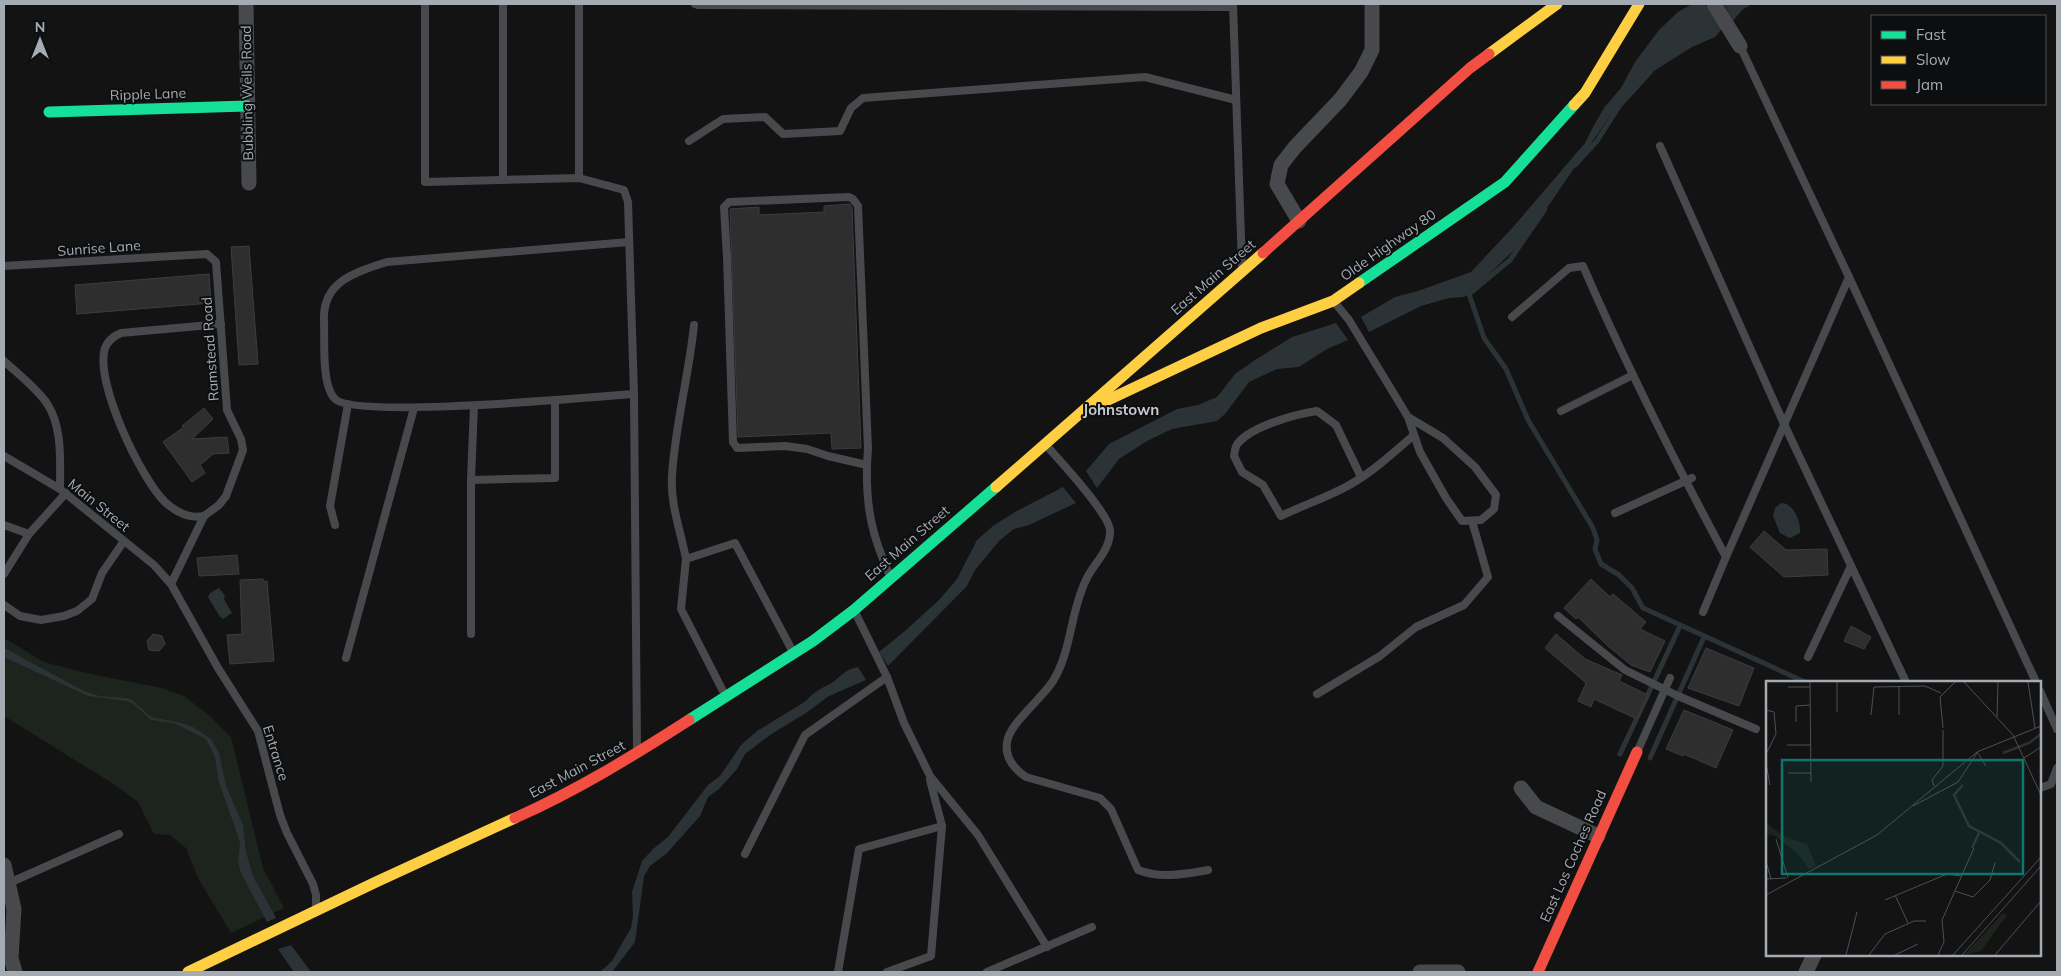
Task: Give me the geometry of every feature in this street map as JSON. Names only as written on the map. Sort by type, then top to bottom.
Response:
[{"type":"main road","name":"East Main Street","points":[[188,972],[312,912],[538,808],[637,754],[794,653],[854,610],[891,578],[1242,272],[1470,68],[1557,4]]},
{"type":"main road","name":"Olde Highway 80","points":[[1078,414],[1261,328],[1333,301],[1505,182],[1586,93],[1639,4]]},
{"type":"main road","name":"Ripple Lane","points":[[49,112],[247,106]]},
{"type":"main road","name":"East Los Coches Road","points":[[1538,972],[1637,752]]},
{"type":"street","name":"Bubbling Wells Road","points":[[246,4],[249,183]]},
{"type":"street","points":[[1299,221],[1278,184],[1281,165],[1295,147],[1340,100],[1361,72],[1372,50],[1372,4]]},
{"type":"street","points":[[1714,4],[1740,46]]},
{"type":"street","points":[[1521,788],[1536,807],[1598,836]]},
{"type":"street","points":[[4,865],[14,909],[11,958],[16,972]]},
{"type":"street","points":[[1806,972],[1814,956]]},
{"type":"street","points":[[1420,972],[1458,972]]},
{"type":"lane","points":[[425,4],[425,182],[502,178],[579,178],[624,190],[628,202],[634,394],[637,754]]},
{"type":"lane","points":[[502,4],[502,178]]},
{"type":"lane","points":[[579,4],[579,178]]},
{"type":"lane","points":[[695,4],[1233,5],[1242,272]]},
{"type":"lane","points":[[1740,46],[1849,276],[2036,681]]},
{"type":"lane","points":[[689,141],[723,119],[765,117],[783,134],[840,131],[852,108],[863,98],[1145,77],[1236,100]]},
{"type":"lane","points":[[1660,146],[1784,424],[1906,681]]},
{"type":"lane","points":[[867,465],[807,449],[786,446],[737,448],[733,442],[724,207],[729,202],[849,198],[856,202],[858,206],[867,419],[867,465],[866,486],[869,518],[876,545],[891,578]]},
{"type":"lane","points":[[629,242],[386,262],[356,272],[330,292],[324,309],[328,386],[330,393],[336,401],[348,404],[414,408],[474,406],[634,394]]},
{"type":"lane","name":"Sunrise Lane","points":[[4,266],[196,254]]},
{"type":"lane","name":"Ramstead Road","points":[[171,584],[204,516],[219,505],[226,496],[242,450],[241,439],[227,410],[216,262],[207,254],[196,254]]},
{"type":"lane","points":[[1512,317],[1569,268],[1583,266],[1633,375],[1689,480],[1726,557]]},
{"type":"lane","points":[[1703,612],[1849,276]]},
{"type":"lane","points":[[1333,301],[1350,320],[1408,417],[1420,452],[1446,498],[1462,521],[1481,520],[1494,509],[1496,495],[1475,467],[1443,438],[1408,417]]},
{"type":"lane","points":[[204,516],[191,516],[176,511],[165,502],[148,479],[125,437],[117,416],[105,372],[105,349],[109,342],[121,333],[220,324]]},
{"type":"lane","points":[[694,325],[671,477],[673,511],[679,525],[686,559],[681,609],[726,697]]},
{"type":"lane","points":[[4,361],[40,395],[52,414],[57,428],[63,491],[30,534],[4,574]]},
{"type":"lane","points":[[1561,411],[1633,375]]},
{"type":"lane","points":[[471,480],[555,478],[555,400]]},
{"type":"lane","points":[[335,524],[330,506],[348,404]]},
{"type":"lane","points":[[471,634],[471,480],[474,406]]},
{"type":"lane","points":[[346,658],[414,408]]},
{"type":"lane","points":[[1361,477],[1336,425],[1317,411],[1306,412],[1252,431],[1237,443],[1234,456],[1242,472],[1262,485],[1281,516],[1350,484],[1361,477],[1389,457],[1414,435]]},
{"type":"lane","points":[[1045,444],[1094,502],[1110,530],[1106,548],[1085,582],[1078,600],[1070,636],[1057,673],[1008,738],[1010,761],[1016,770],[1026,777],[1100,798],[1111,809],[1138,870],[1149,874],[1175,876],[1208,870]]},
{"type":"lane","name":"Main Street","points":[[4,456],[63,491],[154,565],[171,584]]},
{"type":"lane","points":[[1615,513],[1689,480]]},
{"type":"lane","points":[[1317,694],[1380,656],[1416,627],[1464,605],[1488,577],[1472,521]]},
{"type":"lane","points":[[4,525],[30,534]]},
{"type":"lane","points":[[4,606],[20,616],[41,620],[64,616],[77,611],[92,599],[102,573],[124,541]]},
{"type":"lane","points":[[686,559],[735,543],[794,653]]},
{"type":"lane","points":[[1808,657],[1851,566]]},
{"type":"lane","name":"Entrance","points":[[171,584],[218,668],[258,730],[280,815],[314,888]]},
{"type":"lane","points":[[854,610],[887,677],[904,724],[930,776],[978,835],[1047,947]]},
{"type":"lane","points":[[1558,616],[1625,670],[1665,690],[1756,730]]},
{"type":"lane","points":[[745,854],[805,735],[887,677]]},
{"type":"lane","points":[[1637,752],[1670,678]]},
{"type":"lane","points":[[2041,693],[2057,729]]},
{"type":"lane","points":[[2041,788],[2051,784],[2057,768]]},
{"type":"lane","points":[[887,972],[931,956],[942,826],[930,776]]},
{"type":"lane","points":[[838,972],[859,849],[942,826]]},
{"type":"lane","points":[[9,883],[119,834]]},
{"type":"lane","points":[[314,888],[323,900],[332,902],[339,900]]},
{"type":"lane","points":[[312,912],[317,901],[314,888]]},
{"type":"lane","points":[[987,972],[1092,927]]},
{"type":"shaded area","points":[[1692,4],[1705,4],[1722,29],[1715,37],[1692,47],[1646,76],[1612,113],[1542,215],[1515,249],[1477,288],[1464,297],[1449,298],[1421,306],[1369,332],[1361,317],[1395,297],[1471,272],[1514,226],[1585,143],[1604,108],[1621,88],[1635,62],[1659,30],[1678,12]]},
{"type":"shaded area","points":[[1724,4],[1752,4],[1742,10],[1733,21]]},
{"type":"shaded area","points":[[1336,323],[1348,340],[1327,349],[1299,367],[1277,369],[1249,382],[1225,414],[1217,421],[1172,429],[1147,441],[1119,459],[1097,488],[1086,471],[1109,444],[1177,409],[1198,405],[1217,397],[1235,374],[1255,360],[1292,337]]},
{"type":"shaded area","points":[[1063,487],[1076,503],[1029,525],[1014,529],[1000,540],[975,570],[967,586],[888,666],[879,652],[940,599],[957,579],[977,540],[993,526],[1015,512]]},
{"type":"shaded area","points":[[1781,503],[1790,506],[1796,514],[1799,524],[1800,533],[1790,538],[1780,533],[1773,516],[1775,508]]},
{"type":"shaded area","points":[[219,588],[225,596],[224,599],[232,613],[223,619],[208,597],[210,593]]},
{"type":"shaded area","points":[[4,638],[44,662],[86,673],[162,688],[184,696],[210,716],[231,737],[263,868],[284,908],[231,933],[198,878],[186,848],[170,835],[154,834],[138,802],[115,785],[4,716]]},
{"type":"shaded area","points":[[4,648],[84,691],[99,696],[127,698],[132,700],[151,717],[193,727],[211,739],[219,753],[226,786],[243,825],[246,852],[253,876],[276,918],[267,922],[241,873],[238,863],[240,844],[219,783],[215,757],[206,739],[174,723],[151,720],[136,706],[127,701],[88,696],[4,657]]},
{"type":"shaded area","points":[[858,667],[866,680],[829,696],[770,735],[745,754],[737,769],[719,789],[708,797],[700,816],[667,853],[650,866],[644,876],[635,942],[612,972],[600,972],[612,961],[631,928],[633,916],[632,892],[642,861],[668,837],[708,785],[720,776],[741,745],[757,731],[806,701],[815,692],[833,682],[850,669]]},
{"type":"shaded area","points":[[291,945],[311,972],[294,972],[278,949]]},
{"type":"building","points":[[850,204],[852,208],[861,448],[832,449],[831,433],[738,437],[730,209],[759,207],[759,215],[824,212],[824,206]]},
{"type":"building","points":[[249,246],[258,364],[239,365],[231,247]]},
{"type":"building","points":[[209,274],[211,303],[77,314],[75,285]]},
{"type":"building","points":[[204,408],[213,419],[192,439],[227,437],[229,453],[213,454],[200,465],[205,473],[192,482],[163,442],[184,427],[182,426]]},
{"type":"building","points":[[1764,531],[1786,550],[1827,549],[1828,575],[1784,577],[1750,547]]},
{"type":"building","points":[[237,555],[239,574],[199,576],[197,558]]},
{"type":"building","points":[[263,579],[263,582],[267,581],[274,661],[230,664],[227,635],[242,634],[240,580]]},
{"type":"building","points":[[1591,579],[1610,597],[1613,594],[1646,622],[1640,629],[1665,641],[1650,672],[1631,665],[1578,617],[1576,619],[1564,608]]},
{"type":"building","points":[[1851,626],[1871,637],[1864,649],[1844,641]]},
{"type":"building","points":[[153,634],[162,636],[165,644],[159,651],[149,650],[147,641]]},
{"type":"building","points":[[1556,634],[1585,659],[1622,675],[1619,681],[1648,695],[1637,719],[1594,699],[1591,707],[1578,701],[1586,683],[1545,648]]},
{"type":"building","points":[[1706,648],[1754,668],[1739,706],[1688,688]]},
{"type":"building","points":[[1684,710],[1733,730],[1716,768],[1684,754],[1683,756],[1666,749]]},
{"type":"waterway","points":[[1575,165],[1597,141],[1620,105],[1651,71]]},
{"type":"waterway","points":[[1545,209],[1510,260],[1469,294],[1484,338],[1506,369],[1528,420],[1593,528],[1597,540],[1595,549],[1601,564],[1619,575],[1632,588],[1643,608],[1803,681]]},
{"type":"waterway","points":[[1620,754],[1680,626]]},
{"type":"waterway","points":[[1650,758],[1704,637]]},
{"type":"traffic: fast","points":[[1359,283],[1505,182],[1574,105]]},
{"type":"traffic: fast","points":[[49,112],[247,106]]},
{"type":"traffic: fast","points":[[689,720],[813,641],[854,610],[996,487]]},
{"type":"traffic: slow","points":[[1489,54],[1557,4]]},
{"type":"traffic: slow","points":[[1574,105],[1585,93],[1639,4]]},
{"type":"traffic: slow","points":[[996,487],[1263,253]]},
{"type":"traffic: slow","points":[[1091,408],[1261,328],[1333,301],[1359,283]]},
{"type":"traffic: slow","points":[[188,972],[515,818]]},
{"type":"traffic: jam","points":[[1263,253],[1470,68],[1489,54]]},
{"type":"traffic: jam","points":[[515,818],[604,772],[689,720]]},
{"type":"traffic: jam","points":[[1538,972],[1637,752]]},
{"type":"district","name":"Johnstown","points":[[1121,409]]}]
